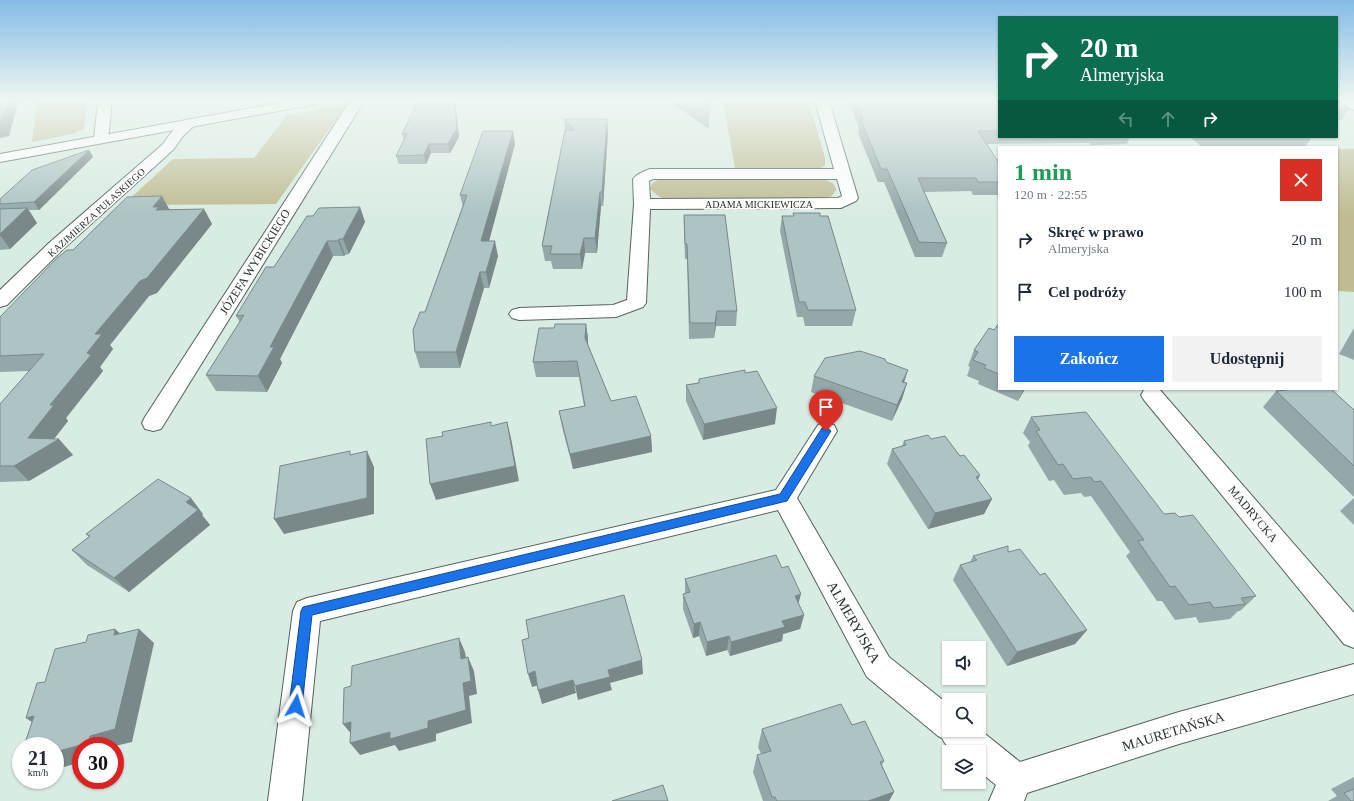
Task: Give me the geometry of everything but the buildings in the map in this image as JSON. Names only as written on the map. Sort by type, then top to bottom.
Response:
[{"type":"street","points":[[0,158],[104,138]]},
{"type":"street","name":"KAZIMIERZA PUŁASKIEGO","points":[[0,301],[55,248],[168,147],[174,138]]},
{"type":"street","name":"JÓZEFA WYBICKIEGO","points":[[153,423],[333,138]]},
{"type":"street","name":"ADAMA MICKIEWICZA","points":[[642,204],[841,203],[850,198],[832,138]]},
{"type":"street","points":[[520,314],[616,312],[636,303],[642,204],[641,179],[650,174],[842,174]]},
{"type":"street","name":"MADRYCKA","points":[[1152,395],[1354,634]]},
{"type":"street","points":[[285,801],[307,611],[784,498],[826,431]]},
{"type":"street","name":"ALMERYJSKA","points":[[784,498],[878,666],[942,719]]},
{"type":"street","name":"MAURETAŃSKA","points":[[1011,790],[1179,728],[1354,679]]},
{"type":"street","points":[[962,737],[1011,790]]},
{"type":"shaded area","points":[[32,138],[50,138],[32,142]]},
{"type":"shaded area","points":[[269,138],[323,138],[276,204],[123,205],[173,159],[254,158]]},
{"type":"shaded area","points":[[730,138],[819,138],[825,158],[825,165],[814,170],[735,168]]},
{"type":"shaded area","points":[[1338,149],[1354,149],[1354,292],[1338,291]]},
{"type":"shaded area","points":[[666,178],[813,179],[831,182],[835,186],[836,190],[832,196],[820,200],[664,199],[650,189],[654,182]]},
{"type":"route","points":[[296,706],[307,611],[784,498],[826,431]]}]
